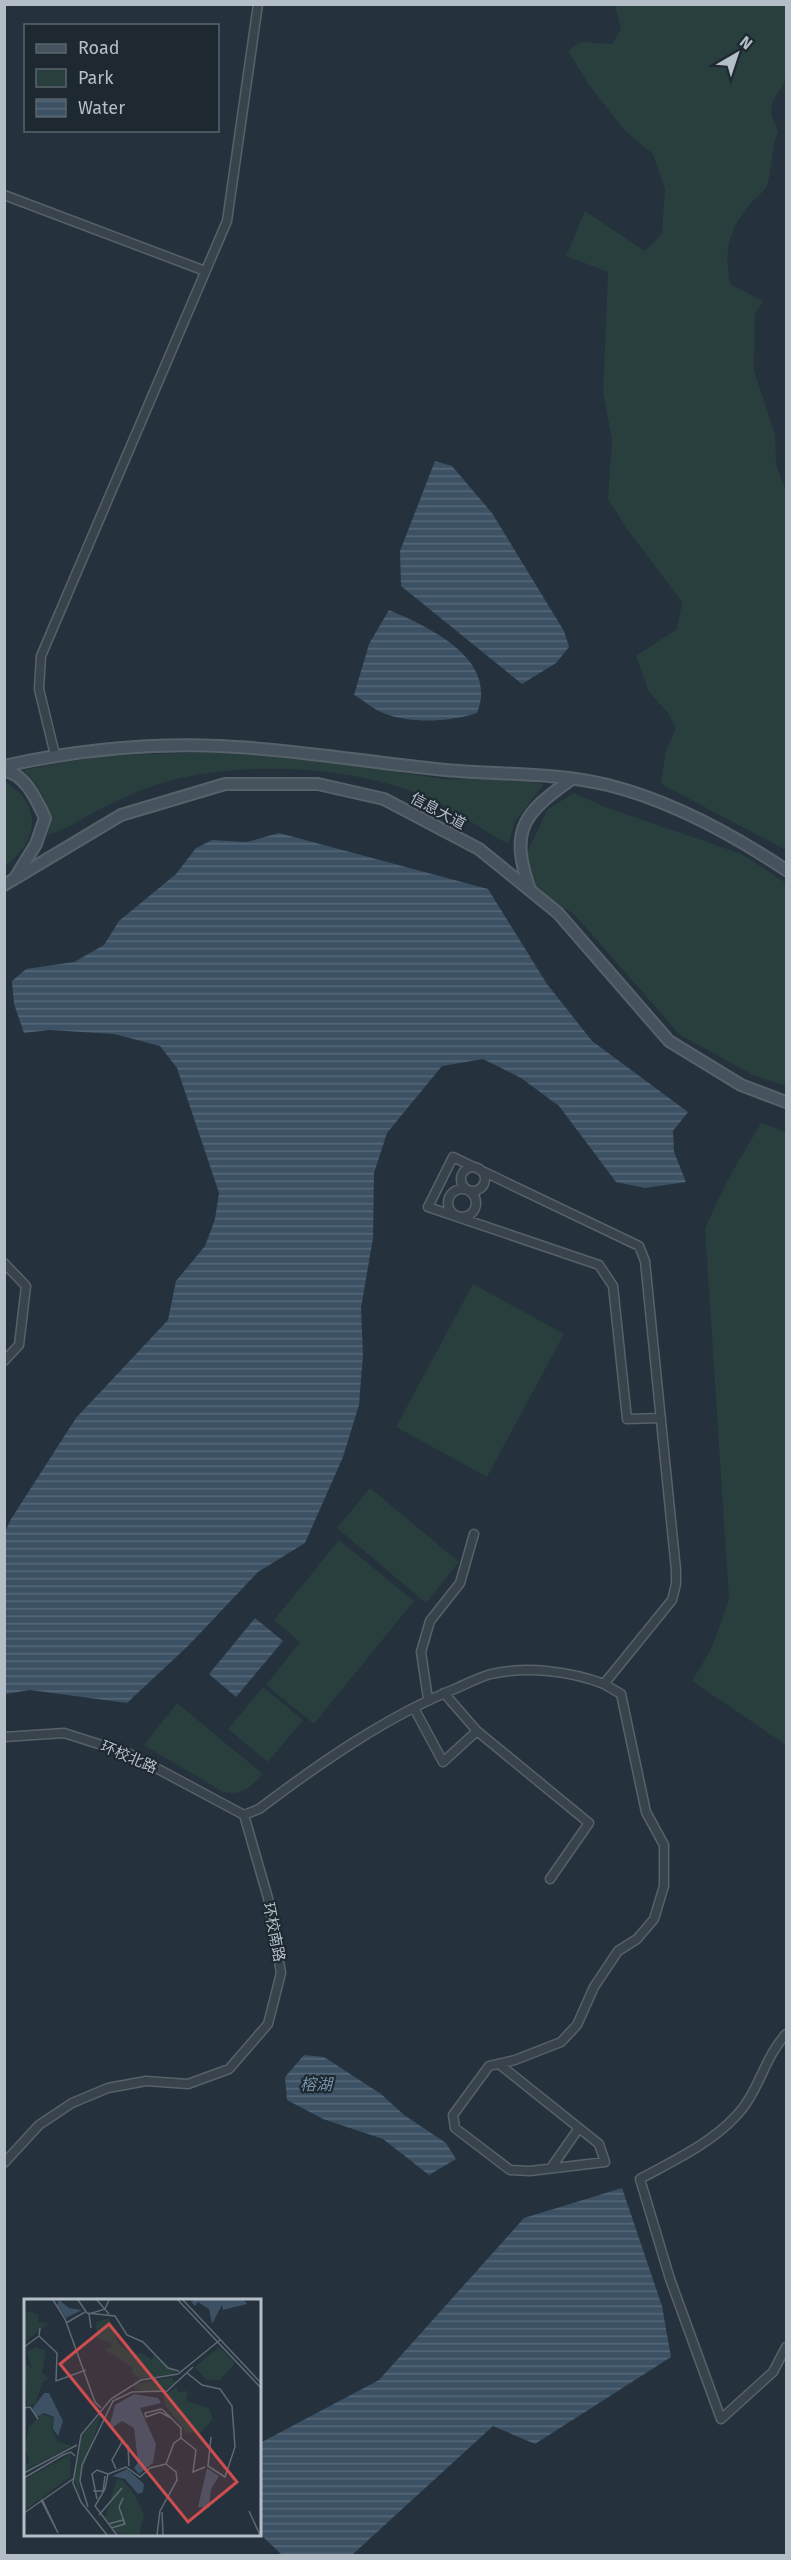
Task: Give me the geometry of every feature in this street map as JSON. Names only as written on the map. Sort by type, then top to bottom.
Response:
[{"type":"main road","name":"信息大道","points":[[4,766],[55,754],[125,746],[221,746],[448,770],[540,773],[608,785],[671,806],[746,843],[786,870]]},
{"type":"main road","points":[[4,771],[12,772],[33,793],[45,818],[36,844],[9,883]]},
{"type":"main road","points":[[530,891],[521,866],[519,838],[538,802],[572,779]]},
{"type":"main road","name":"信息大道","points":[[9,883],[121,815],[225,784],[318,784],[384,800],[479,849],[558,913],[669,1041],[741,1085],[786,1102]]},
{"type":"street","points":[[55,754],[39,689],[41,656],[226,221],[258,4]]},
{"type":"street","points":[[4,195],[206,272]]},
{"type":"street","points":[[478,1168],[466,1169],[461,1176],[462,1184],[476,1200],[474,1209],[464,1217],[428,1207],[453,1156],[478,1168],[639,1246],[645,1261],[676,1584],[672,1600],[604,1684]]},
{"type":"street","points":[[478,1168],[485,1178],[484,1185],[479,1190],[458,1190],[449,1199],[449,1209],[456,1215],[598,1265],[613,1286],[627,1419],[661,1418]]},
{"type":"street","points":[[4,1263],[26,1286],[19,1345],[4,1360]]},
{"type":"street","points":[[428,1700],[421,1652],[429,1621],[460,1583],[474,1534]]},
{"type":"street","points":[[244,1815],[259,1809],[351,1746],[428,1700],[491,1674],[541,1671],[582,1675],[621,1694],[646,1812],[664,1845],[664,1886],[654,1919],[638,1939],[618,1951],[594,1987],[577,2025],[561,2042],[489,2066],[453,2115],[455,2128],[510,2170],[604,2162],[599,2144],[499,2064]]},
{"type":"street","points":[[444,1693],[477,1731],[589,1823],[550,1879]]},
{"type":"street","points":[[414,1708],[443,1762],[477,1731]]},
{"type":"street","name":"环校北路","points":[[4,1737],[64,1732],[130,1754],[244,1815]]},
{"type":"street","name":"环校南路","points":[[4,2163],[39,2125],[72,2103],[99,2092],[146,2081],[188,2084],[229,2069],[268,2024],[281,1973],[268,1898],[244,1815]]},
{"type":"street","points":[[786,2034],[772,2050],[760,2080],[737,2115],[696,2148],[640,2179],[670,2279],[722,2419],[773,2372],[786,2347]]},
{"type":"street","points":[[551,2168],[579,2128]]},
{"type":"green space","points":[[615,5],[786,5],[788,59],[784,83],[772,105],[771,112],[778,131],[769,178],[764,190],[743,213],[733,232],[728,250],[728,272],[730,284],[763,301],[755,314],[754,370],[775,435],[776,464],[786,491],[786,850],[661,784],[666,751],[676,728],[668,713],[649,692],[636,656],[677,629],[682,602],[627,529],[608,499],[612,439],[603,393],[608,272],[566,256],[585,211],[645,251],[662,234],[665,189],[653,154],[625,131],[589,85],[568,51],[581,42],[612,44],[621,29]]},
{"type":"green space","points":[[224,753],[317,760],[444,779],[521,780],[544,784],[516,820],[508,844],[447,807],[395,786],[327,772],[291,769],[220,772],[156,785],[48,835],[49,817],[44,799],[35,783],[22,770],[100,756]]},
{"type":"green space","points":[[5,782],[18,791],[26,801],[31,812],[32,824],[30,835],[24,846],[5,866]]},
{"type":"green space","points":[[574,793],[605,807],[742,854],[786,883],[786,1086],[753,1075],[680,1035],[575,915],[529,886],[528,850],[548,809]]},
{"type":"green space","points":[[761,1123],[786,1132],[786,1745],[692,1681],[711,1649],[729,1600],[705,1228],[727,1181]]},
{"type":"green space","points":[[473,1284],[564,1334],[487,1477],[396,1427]]},
{"type":"green space","points":[[370,1488],[459,1562],[426,1603],[337,1528]]},
{"type":"green space","points":[[339,1540],[414,1601],[314,1724],[266,1685],[300,1642],[274,1620]]},
{"type":"green space","points":[[263,1687],[303,1720],[268,1762],[228,1729]]},
{"type":"green space","points":[[177,1703],[263,1774],[241,1791],[223,1792],[144,1745]]},
{"type":"water","points":[[435,461],[452,466],[492,513],[564,631],[569,647],[556,663],[522,684],[401,586],[400,551]]},
{"type":"water","points":[[389,610],[440,636],[469,661],[478,677],[481,694],[477,713],[442,720],[406,719],[379,711],[354,695],[369,644]]},
{"type":"water","points":[[279,833],[488,889],[547,984],[592,1041],[688,1112],[673,1131],[674,1152],[686,1182],[645,1188],[616,1182],[559,1106],[521,1078],[483,1059],[442,1066],[387,1133],[374,1173],[373,1238],[361,1308],[363,1355],[359,1405],[343,1457],[305,1543],[258,1572],[189,1645],[127,1703],[30,1690],[5,1694],[4,1534],[11,1519],[76,1418],[168,1320],[176,1281],[205,1246],[215,1219],[219,1193],[177,1068],[160,1046],[114,1034],[49,1030],[24,1033],[14,1004],[12,981],[26,969],[74,962],[104,945],[119,921],[176,874],[196,848],[212,840],[247,842]]},
{"type":"water","points":[[255,1618],[283,1641],[236,1697],[209,1674]]},
{"type":"water","name":"榕湖","points":[[304,2055],[324,2057],[381,2094],[404,2115],[446,2143],[456,2159],[429,2175],[383,2139],[323,2119],[287,2100],[285,2077]]},
{"type":"water","points":[[622,2188],[662,2306],[671,2357],[535,2444],[493,2426],[352,2555],[282,2555],[261,2535],[261,2442],[379,2380],[524,2218]]}]
